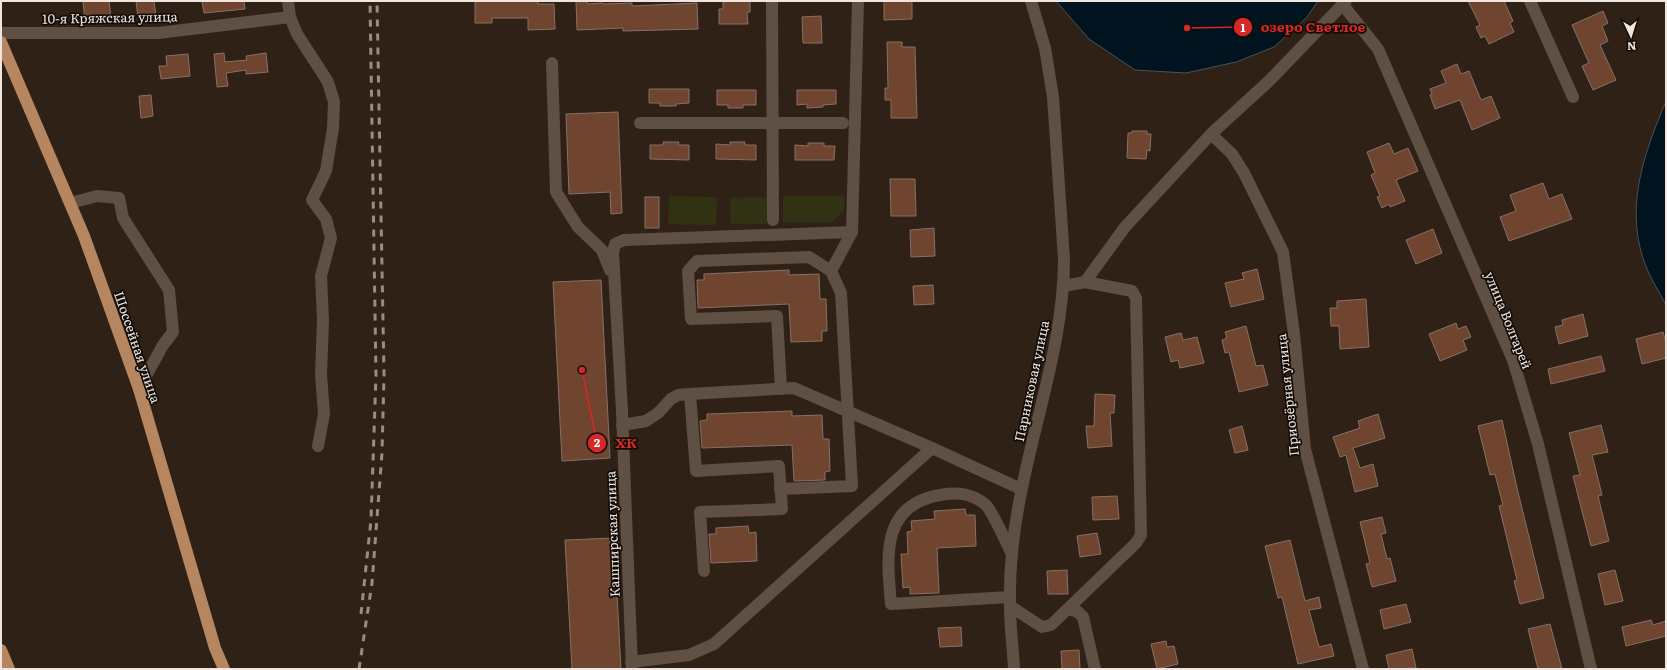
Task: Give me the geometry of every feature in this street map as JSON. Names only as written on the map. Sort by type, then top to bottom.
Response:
[{"type":"main road","name":"Шоссейная улица","points":[[1,42],[84,236],[139,389],[215,648],[224,669]]},
{"type":"main road","points":[[1,650],[9,669]]},
{"type":"street","points":[[288,1],[290,17],[296,34],[328,82],[334,102],[334,128],[326,171],[312,200],[326,218],[331,238],[321,276],[323,320],[321,374],[324,414],[318,446]]},
{"type":"street","points":[[772,1],[773,220]]},
{"type":"street","points":[[831,271],[852,232],[858,1]]},
{"type":"street","name":"Парниковая улица","points":[[1014,669],[1010,601],[1012,554],[1021,489],[1053,351],[1064,286],[1064,259],[1053,97],[1045,48],[1030,1]]},
{"type":"street","points":[[1530,1],[1573,97]]},
{"type":"street","points":[[1085,282],[1125,227],[1211,134],[1269,81],[1344,3]]},
{"type":"street","name":"улица Волгарей","points":[[1344,3],[1378,49],[1513,360],[1538,444],[1591,669]]},
{"type":"street","name":"10-я Кряжская улица","points":[[1,33],[158,33],[290,17]]},
{"type":"street","points":[[552,62],[556,192],[578,227],[602,250],[614,278]]},
{"type":"street","points":[[640,123],[843,123]]},
{"type":"street","name":"Приозёрная улица","points":[[1211,134],[1232,154],[1244,173],[1283,252],[1294,334],[1305,449],[1363,669]]},
{"type":"street","points":[[70,203],[97,196],[119,198],[123,218],[169,290],[173,332],[163,346],[139,389]]},
{"type":"street","name":"Кашпирская улица","points":[[632,665],[614,278],[613,253],[615,244],[624,240],[852,232]]},
{"type":"street","points":[[780,489],[852,486],[841,293],[831,271],[809,257],[697,261],[688,271],[691,319],[777,316],[781,389]]},
{"type":"street","points":[[1012,554],[987,506],[970,495],[953,493],[932,496],[914,504],[896,521],[889,543],[888,571],[891,604],[1010,601],[1042,627],[1051,625],[1136,543],[1141,535],[1136,298],[1132,291],[1085,282],[1064,286]]},
{"type":"street","points":[[622,425],[646,421],[658,414],[671,399],[678,395],[794,388],[932,448],[1021,489]]},
{"type":"street","points":[[690,394],[696,471],[779,466],[782,509],[700,512],[704,570]]},
{"type":"street","points":[[632,665],[689,656],[714,644],[932,448]]},
{"type":"street","points":[[1069,609],[1078,612],[1083,617],[1095,669]]},
{"type":"shaded area","points":[[669,196],[717,197],[716,225],[668,224]]},
{"type":"shaded area","points":[[783,196],[844,196],[844,211],[832,222],[783,222]]},
{"type":"shaded area","points":[[767,197],[767,224],[731,224],[730,198]]},
{"type":"water","points":[[1056,1],[1318,1],[1307,17],[1274,47],[1236,62],[1186,73],[1135,70],[1089,39]]},
{"type":"water","points":[[1666,101],[1666,305],[1649,274],[1640,247],[1636,205],[1639,184],[1650,142]]},
{"type":"building","points":[[83,1],[109,1],[111,18],[85,21]]},
{"type":"building","points":[[136,1],[154,1],[156,16],[138,18]]},
{"type":"building","points":[[202,1],[244,1],[245,9],[204,13]]},
{"type":"building","points":[[475,1],[538,1],[538,4],[554,4],[555,29],[528,30],[528,18],[492,18],[492,23],[475,23]]},
{"type":"building","points":[[576,1],[587,1],[587,4],[632,3],[632,6],[697,3],[698,29],[623,31],[623,28],[577,30]]},
{"type":"building","points":[[723,1],[750,1],[750,12],[747,12],[748,24],[719,24],[719,9],[723,9]]},
{"type":"building","points":[[884,1],[912,1],[912,19],[884,20]]},
{"type":"building","points":[[1468,1],[1504,1],[1513,21],[1510,23],[1514,32],[1489,44],[1485,36],[1481,38],[1476,27],[1480,25]]},
{"type":"building","points":[[1603,11],[1608,23],[1602,26],[1608,41],[1600,45],[1616,80],[1593,90],[1582,66],[1589,63],[1572,25]]},
{"type":"building","points":[[821,16],[822,43],[803,43],[802,17]]},
{"type":"building","points":[[887,42],[902,42],[902,47],[915,47],[917,118],[891,118],[891,100],[885,100],[885,88],[888,88]]},
{"type":"building","points":[[224,53],[225,62],[247,60],[246,56],[266,53],[268,72],[246,74],[246,70],[226,73],[228,86],[217,87],[214,54]]},
{"type":"building","points":[[188,54],[190,76],[161,79],[159,66],[167,66],[166,56]]},
{"type":"building","points":[[1457,64],[1461,74],[1469,71],[1481,100],[1491,96],[1500,118],[1472,130],[1460,100],[1435,109],[1430,95],[1432,94],[1430,89],[1446,83],[1441,71]]},
{"type":"building","points":[[649,89],[689,89],[689,103],[676,104],[676,106],[660,106],[660,103],[649,103]]},
{"type":"building","points":[[717,90],[756,90],[756,105],[743,105],[743,108],[728,108],[728,105],[717,105]]},
{"type":"building","points":[[797,90],[836,90],[836,104],[807,108],[807,104],[797,105]]},
{"type":"building","points":[[151,95],[153,116],[141,118],[139,96]]},
{"type":"building","points":[[618,112],[622,213],[611,214],[610,192],[569,194],[566,114]]},
{"type":"building","points":[[1132,131],[1147,131],[1147,134],[1151,134],[1150,151],[1147,150],[1146,159],[1127,158],[1128,133],[1132,133]]},
{"type":"building","points":[[663,142],[679,142],[678,145],[689,145],[689,160],[650,159],[650,145],[663,145]]},
{"type":"building","points":[[730,142],[745,142],[745,145],[756,145],[756,160],[716,159],[716,144],[730,145]]},
{"type":"building","points":[[808,143],[824,143],[824,146],[835,146],[834,160],[795,160],[795,145],[808,146]]},
{"type":"building","points":[[1389,143],[1394,154],[1408,148],[1418,171],[1396,180],[1405,201],[1390,207],[1389,204],[1382,208],[1377,197],[1380,196],[1371,175],[1375,173],[1367,152]]},
{"type":"building","points":[[890,179],[915,179],[916,216],[891,216]]},
{"type":"building","points":[[1543,183],[1549,199],[1562,194],[1572,219],[1509,241],[1500,217],[1516,211],[1510,195]]},
{"type":"building","points":[[645,197],[659,197],[659,228],[645,228]]},
{"type":"building","points":[[934,228],[935,256],[911,257],[910,230]]},
{"type":"building","points":[[1433,229],[1442,253],[1416,264],[1406,240]]},
{"type":"building","points":[[1257,269],[1264,299],[1231,307],[1225,283],[1244,279],[1242,273]]},
{"type":"building","points":[[789,270],[789,275],[819,274],[820,299],[826,299],[827,331],[822,331],[822,341],[791,342],[789,304],[698,308],[697,280],[704,280],[704,274]]},
{"type":"building","points":[[601,280],[610,458],[562,461],[553,282]]},
{"type":"building","points":[[933,285],[934,304],[914,305],[913,286]]},
{"type":"building","points":[[1366,299],[1369,347],[1340,349],[1339,326],[1331,326],[1330,308],[1337,308],[1337,301]]},
{"type":"building","points":[[1583,314],[1588,336],[1559,344],[1555,327],[1563,325],[1562,320]]},
{"type":"building","points":[[1456,323],[1458,329],[1466,326],[1471,337],[1463,340],[1467,350],[1440,361],[1429,334]]},
{"type":"building","points":[[1246,326],[1256,366],[1263,365],[1268,385],[1239,392],[1229,352],[1225,353],[1222,340],[1227,338],[1225,332]]},
{"type":"building","points":[[1663,332],[1666,342],[1666,358],[1642,364],[1636,339]]},
{"type":"building","points":[[1181,333],[1183,340],[1197,337],[1204,363],[1180,368],[1178,360],[1171,362],[1165,337]]},
{"type":"building","points":[[1601,356],[1605,371],[1551,384],[1548,369]]},
{"type":"building","points":[[1095,394],[1115,395],[1114,413],[1110,413],[1112,446],[1088,448],[1086,426],[1094,426]]},
{"type":"building","points":[[792,411],[792,416],[822,415],[823,439],[829,439],[830,471],[825,472],[825,480],[794,481],[792,445],[702,448],[700,421],[707,420],[707,414]]},
{"type":"building","points":[[1378,414],[1385,438],[1353,448],[1360,468],[1373,464],[1378,486],[1355,492],[1346,455],[1340,457],[1333,437],[1360,428],[1358,421]]},
{"type":"building","points":[[1502,420],[1544,598],[1520,604],[1514,581],[1517,580],[1499,506],[1503,505],[1495,474],[1490,475],[1478,426]]},
{"type":"building","points":[[1601,425],[1608,452],[1592,455],[1602,495],[1598,496],[1609,541],[1591,546],[1573,476],[1580,475],[1569,433]]},
{"type":"building","points":[[1242,426],[1248,450],[1235,453],[1229,430]]},
{"type":"building","points":[[1117,496],[1119,519],[1093,520],[1092,497]]},
{"type":"building","points":[[965,509],[966,515],[975,515],[976,546],[937,548],[939,593],[910,594],[910,587],[903,588],[901,554],[908,554],[907,532],[912,531],[911,521],[935,519],[934,511]]},
{"type":"building","points":[[1382,517],[1386,533],[1381,534],[1387,559],[1390,558],[1396,581],[1372,587],[1366,564],[1370,563],[1360,522]]},
{"type":"building","points":[[748,526],[749,533],[756,532],[757,561],[711,563],[709,534],[716,534],[716,528]]},
{"type":"building","points":[[1097,533],[1101,554],[1080,557],[1077,536]]},
{"type":"building","points":[[614,538],[621,669],[572,669],[565,540]]},
{"type":"building","points":[[1290,540],[1305,601],[1319,597],[1321,608],[1309,610],[1319,647],[1331,644],[1334,656],[1298,664],[1282,597],[1278,598],[1265,546]]},
{"type":"building","points":[[1067,570],[1068,594],[1048,594],[1047,571]]},
{"type":"building","points":[[1615,570],[1623,601],[1605,605],[1598,574]]},
{"type":"building","points":[[1406,604],[1411,622],[1384,629],[1380,610]]},
{"type":"building","points":[[1651,620],[1653,625],[1666,621],[1666,636],[1626,646],[1622,627]]},
{"type":"building","points":[[1550,624],[1562,669],[1538,669],[1528,629]]},
{"type":"building","points":[[961,627],[962,646],[940,647],[938,628]]},
{"type":"building","points":[[1166,641],[1167,647],[1174,646],[1178,664],[1157,669],[1151,644]]},
{"type":"building","points":[[1412,649],[1416,668],[1389,669],[1386,655]]},
{"type":"building","points":[[1079,650],[1080,669],[1062,669],[1061,651]]},
{"type":"railway","points":[[361,614],[371,520],[376,375],[370,1]]},
{"type":"railway","points":[[359,669],[372,583],[382,453],[384,375],[377,1]]},
{"type":"place","name":"озеро Светлое","points":[[1187,28]]},
{"type":"place","name":"ХК","points":[[582,370]]}]
